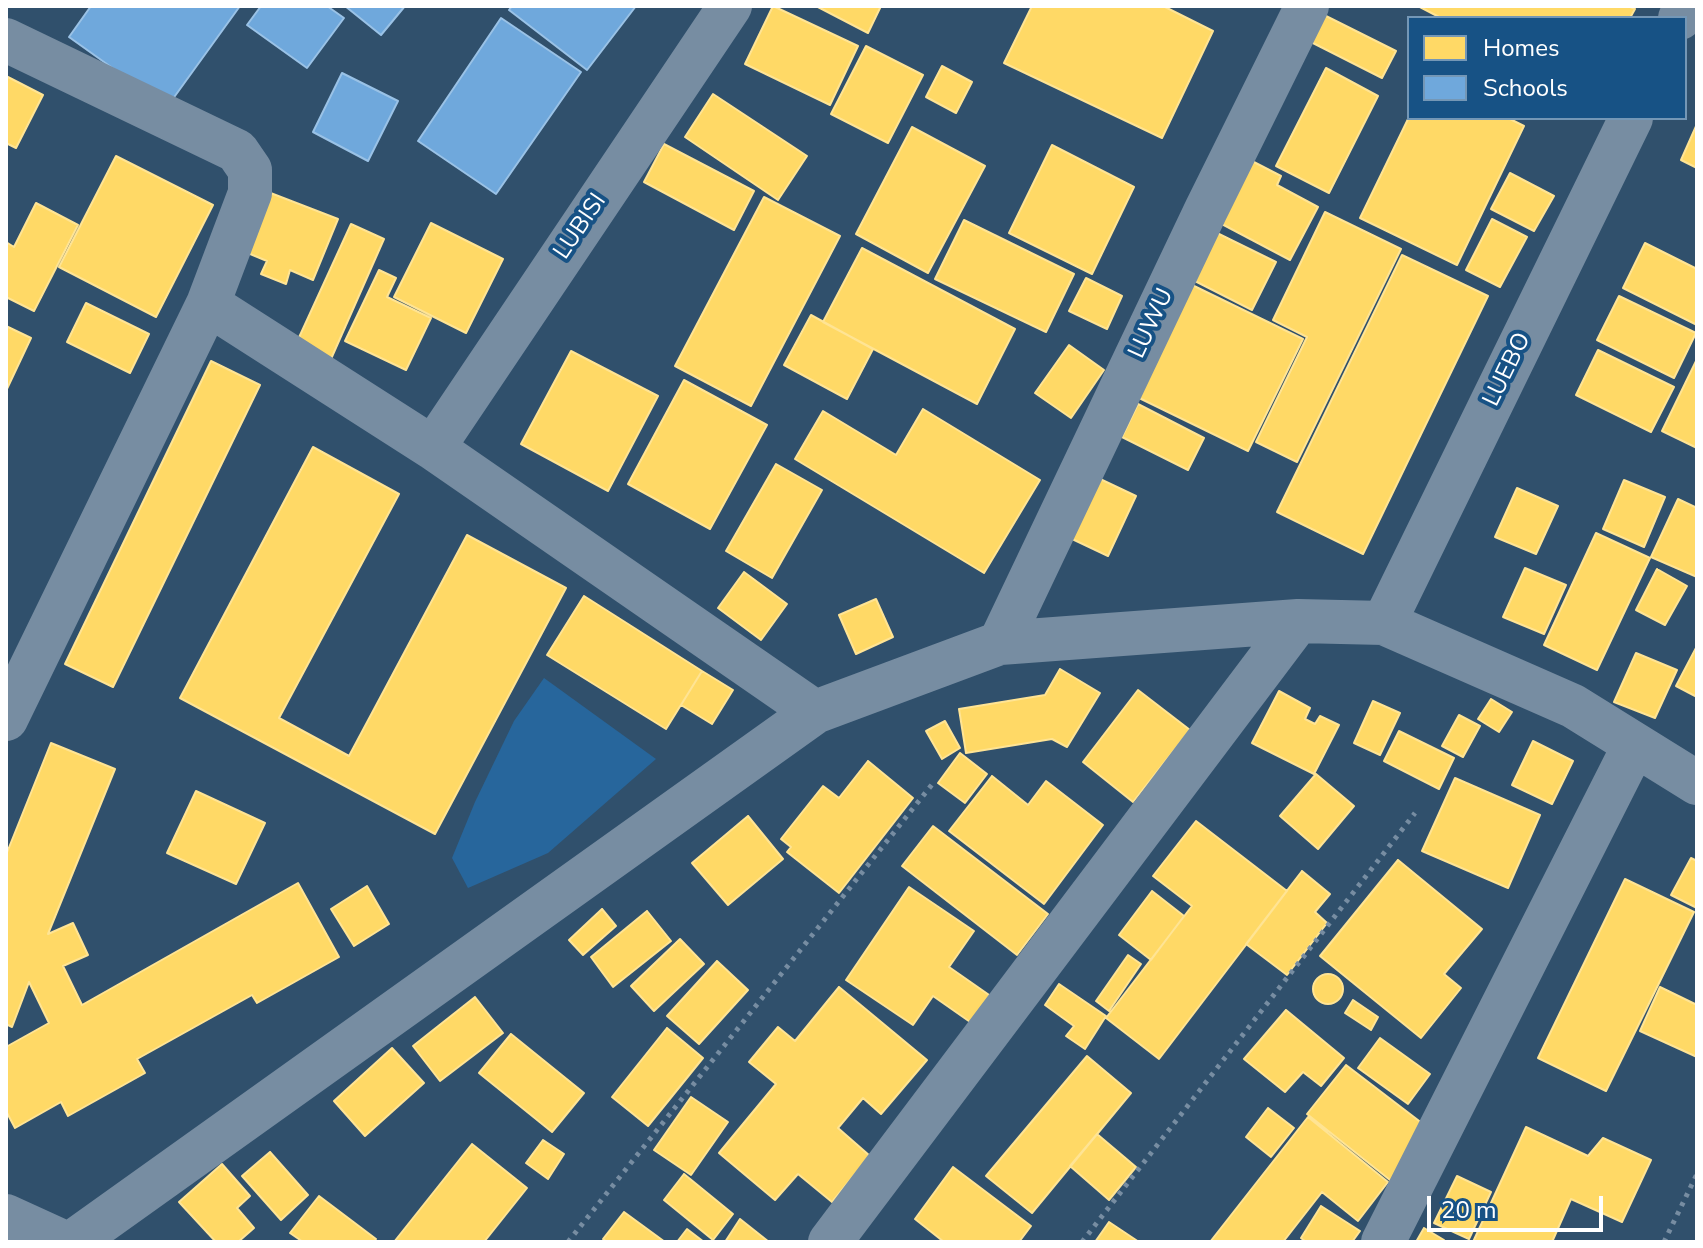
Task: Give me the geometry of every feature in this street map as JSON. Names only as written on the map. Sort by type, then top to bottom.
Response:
[{"type":"street","name":"LUBISI","points":[[433,448],[730,6]]},
{"type":"street","name":"LUWU","points":[[1000,643],[1199,224],[1307,6]]},
{"type":"street","points":[[6,40],[237,151],[250,170],[250,193],[208,304],[6,719]]},
{"type":"street","name":"LUEBO","points":[[1384,623],[1630,120]]},
{"type":"street","points":[[208,304],[433,448],[815,712]]},
{"type":"street","points":[[830,1242],[1298,621]]},
{"type":"street","points":[[73,1242],[815,712],[1000,643],[1298,621],[1384,623],[1573,706],[1697,783]]},
{"type":"street","points":[[1383,1242],[1634,746]]},
{"type":"street","points":[[6,1216],[63,1242]]},
{"type":"path","points":[[568,1242],[934,782]]},
{"type":"path","points":[[1082,1242],[1415,813]]},
{"type":"path","points":[[1664,1242],[1697,1174]]},
{"type":"shaded area","points":[[544,678],[656,759],[548,853],[468,888],[452,858],[514,721]]},
{"type":"building: Homes","points":[[773,6],[858,46],[830,105],[745,64]]},
{"type":"building: Homes","points":[[816,6],[881,6],[868,33]]},
{"type":"building: Homes","points":[[1032,6],[1163,6],[1213,31],[1162,138],[1004,63]]},
{"type":"building: Homes","points":[[1418,6],[1628,6],[1635,9],[1631,16],[1437,16]]},
{"type":"building: Homes","points":[[1320,13],[1396,51],[1382,78],[1307,40]]},
{"type":"building: Homes","points":[[866,46],[923,75],[888,143],[831,114]]},
{"type":"building: Homes","points":[[942,66],[972,82],[956,113],[926,97]]},
{"type":"building: Homes","points":[[1326,68],[1378,96],[1329,193],[1276,166]]},
{"type":"building: Homes","points":[[6,76],[43,95],[16,148],[6,143]]},
{"type":"building: Homes","points":[[713,94],[807,156],[778,200],[685,137]]},
{"type":"building: Homes","points":[[1408,120],[1512,120],[1524,126],[1457,265],[1360,218]]},
{"type":"building: Homes","points":[[1697,124],[1697,168],[1681,160]]},
{"type":"building: Homes","points":[[912,127],[985,166],[928,273],[856,234]]},
{"type":"building: Homes","points":[[664,144],[754,191],[734,230],[644,182]]},
{"type":"building: Homes","points":[[1052,145],[1134,187],[1092,274],[1009,233]]},
{"type":"building: Homes","points":[[116,156],[213,205],[156,317],[59,267]]},
{"type":"building: Homes","points":[[1250,160],[1281,176],[1277,185],[1318,207],[1290,260],[1218,222]]},
{"type":"building: Homes","points":[[1510,173],[1554,196],[1534,231],[1491,209]]},
{"type":"building: Homes","points":[[268,192],[338,219],[313,280],[290,270],[286,284],[261,274],[267,261],[243,251]]},
{"type":"building: Homes","points":[[764,197],[840,236],[751,406],[675,366]]},
{"type":"building: Homes","points":[[36,203],[78,225],[34,311],[6,297],[6,242],[14,247]]},
{"type":"building: Homes","points":[[1325,212],[1401,249],[1297,462],[1256,442],[1307,337],[1273,320]]},
{"type":"building: Homes","points":[[1492,219],[1527,237],[1500,287],[1466,270]]},
{"type":"building: Homes","points":[[964,220],[1074,274],[1046,332],[935,279]]},
{"type":"building: Homes","points":[[431,223],[503,259],[466,333],[394,297]]},
{"type":"building: Homes","points":[[351,224],[384,239],[331,359],[296,344]]},
{"type":"building: Homes","points":[[1215,232],[1276,262],[1252,310],[1191,279]]},
{"type":"building: Homes","points":[[1645,243],[1697,269],[1697,325],[1623,288]]},
{"type":"building: Homes","points":[[862,248],[1015,329],[977,404],[823,322]]},
{"type":"building: Homes","points":[[1402,255],[1488,296],[1363,554],[1277,512]]},
{"type":"building: Homes","points":[[379,270],[396,278],[387,297],[431,318],[406,370],[345,341]]},
{"type":"building: Homes","points":[[1086,278],[1122,296],[1107,329],[1069,311]]},
{"type":"building: Homes","points":[[1190,284],[1303,339],[1248,451],[1135,396]]},
{"type":"building: Homes","points":[[1619,296],[1696,333],[1674,378],[1597,340]]},
{"type":"building: Homes","points":[[86,303],[149,334],[130,373],[67,342]]},
{"type":"building: Homes","points":[[811,315],[873,349],[847,399],[784,365]]},
{"type":"building: Homes","points":[[6,326],[31,338],[6,391]]},
{"type":"building: Homes","points":[[1069,345],[1104,370],[1071,418],[1035,393]]},
{"type":"building: Homes","points":[[1598,350],[1674,387],[1651,432],[1576,395]]},
{"type":"building: Homes","points":[[571,351],[658,396],[608,491],[521,444]]},
{"type":"building: Homes","points":[[1697,359],[1697,448],[1662,431]]},
{"type":"building: Homes","points":[[211,361],[260,385],[113,687],[65,664]]},
{"type":"building: Homes","points":[[684,380],[767,425],[710,529],[628,484]]},
{"type":"building: Homes","points":[[1138,404],[1204,438],[1188,470],[1122,437]]},
{"type":"building: Homes","points":[[923,409],[1040,480],[984,573],[795,459],[823,411],[896,455]]},
{"type":"building: Homes","points":[[313,447],[399,494],[279,718],[349,756],[467,535],[566,588],[435,834],[180,698]]},
{"type":"building: Homes","points":[[776,464],[822,490],[772,578],[726,551]]},
{"type":"building: Homes","points":[[1098,478],[1136,496],[1108,556],[1070,538]]},
{"type":"building: Homes","points":[[1624,480],[1665,497],[1644,547],[1603,529]]},
{"type":"building: Homes","points":[[1517,488],[1558,506],[1536,554],[1495,537]]},
{"type":"building: Homes","points":[[1678,499],[1697,508],[1697,577],[1651,557]]},
{"type":"building: Homes","points":[[1596,533],[1650,558],[1597,670],[1544,645]]},
{"type":"building: Homes","points":[[1525,568],[1566,585],[1544,634],[1503,617]]},
{"type":"building: Homes","points":[[1657,569],[1687,586],[1665,625],[1636,610]]},
{"type":"building: Homes","points":[[744,572],[787,604],[761,640],[718,608]]},
{"type":"building: Homes","points":[[584,596],[702,671],[666,729],[547,655]]},
{"type":"building: Homes","points":[[876,599],[893,637],[856,654],[839,615]]},
{"type":"building: Homes","points":[[1697,646],[1697,697],[1676,686]]},
{"type":"building: Homes","points":[[1636,653],[1677,670],[1655,718],[1614,702]]},
{"type":"building: Homes","points":[[1060,669],[1100,693],[1067,747],[1052,739],[966,753],[959,709],[1045,695]]},
{"type":"building: Homes","points":[[702,671],[733,690],[712,724],[681,705]]},
{"type":"building: Homes","points":[[1138,690],[1190,730],[1133,802],[1083,762]]},
{"type":"building: Homes","points":[[1279,691],[1310,708],[1305,719],[1315,724],[1320,716],[1339,725],[1314,774],[1252,743]]},
{"type":"building: Homes","points":[[1491,699],[1512,712],[1499,732],[1478,719]]},
{"type":"building: Homes","points":[[1373,701],[1400,713],[1380,755],[1354,743]]},
{"type":"building: Homes","points":[[1459,715],[1480,726],[1463,757],[1442,746]]},
{"type":"building: Homes","points":[[945,721],[960,748],[942,759],[926,731]]},
{"type":"building: Homes","points":[[1399,731],[1454,758],[1439,789],[1384,761]]},
{"type":"building: Homes","points":[[1533,741],[1573,761],[1552,804],[1512,785]]},
{"type":"building: Homes","points":[[51,743],[115,769],[48,934],[73,923],[88,955],[63,966],[82,1005],[298,883],[339,957],[257,1003],[252,995],[137,1059],[145,1073],[68,1116],[61,1102],[15,1128],[6,1111],[6,1047],[49,1023],[29,982],[12,1027],[6,1024],[6,855]]},
{"type":"building: Homes","points":[[960,753],[987,774],[965,803],[938,783]]},
{"type":"building: Homes","points":[[868,761],[913,798],[839,893],[787,852],[791,847],[781,839],[823,786],[839,798]]},
{"type":"building: Homes","points":[[1316,774],[1354,806],[1318,849],[1280,816]]},
{"type":"building: Homes","points":[[992,776],[1028,805],[1046,781],[1103,825],[1044,904],[949,831]]},
{"type":"building: Homes","points":[[1455,778],[1540,815],[1508,888],[1422,851]]},
{"type":"building: Homes","points":[[196,791],[265,823],[236,884],[167,853]]},
{"type":"building: Homes","points":[[748,816],[783,859],[728,905],[692,863]]},
{"type":"building: Homes","points":[[1196,821],[1287,891],[1159,1059],[1106,1018],[1192,906],[1153,876]]},
{"type":"building: Homes","points":[[933,826],[1048,914],[1017,955],[902,866]]},
{"type":"building: Homes","points":[[1691,858],[1697,861],[1697,908],[1671,895]]},
{"type":"building: Homes","points":[[1398,860],[1482,929],[1444,974],[1461,988],[1421,1038],[1320,956]]},
{"type":"building: Homes","points":[[1302,871],[1330,894],[1315,912],[1327,923],[1287,975],[1246,944]]},
{"type":"building: Homes","points":[[1625,879],[1694,912],[1606,1091],[1538,1058]]},
{"type":"building: Homes","points":[[367,886],[389,924],[354,946],[331,909]]},
{"type":"building: Homes","points":[[909,887],[974,931],[949,967],[992,997],[973,1024],[933,996],[913,1025],[846,980]]},
{"type":"building: Homes","points":[[1152,891],[1184,916],[1151,960],[1119,935]]},
{"type":"building: Homes","points":[[602,909],[616,926],[583,955],[569,940]]},
{"type":"building: Homes","points":[[647,911],[671,941],[613,987],[591,957]]},
{"type":"building: Homes","points":[[680,939],[704,964],[654,1011],[631,986]]},
{"type":"building: Homes","points":[[1128,955],[1141,964],[1109,1011],[1096,1001]]},
{"type":"building: Homes","points":[[717,961],[748,990],[699,1044],[667,1016]]},
{"type":"building: Homes","points":[[1328,974],[1339,978],[1343,989],[1339,1000],[1328,1004],[1317,1000],[1313,989],[1317,978]]},
{"type":"building: Homes","points":[[1059,984],[1106,1016],[1085,1049],[1066,1036],[1074,1026],[1045,1005]]},
{"type":"building: Homes","points":[[839,987],[927,1060],[881,1114],[863,1098],[838,1128],[870,1156],[832,1202],[798,1174],[775,1200],[719,1153],[776,1084],[749,1062],[778,1027],[795,1041]]},
{"type":"building: Homes","points":[[1660,987],[1697,1005],[1697,1057],[1640,1031]]},
{"type":"building: Homes","points":[[475,997],[503,1033],[440,1081],[413,1046]]},
{"type":"building: Homes","points":[[1353,1000],[1378,1017],[1371,1030],[1345,1013]]},
{"type":"building: Homes","points":[[1286,1010],[1344,1058],[1321,1086],[1303,1072],[1285,1092],[1244,1059]]},
{"type":"building: Homes","points":[[667,1028],[703,1058],[648,1126],[612,1097]]},
{"type":"building: Homes","points":[[511,1034],[584,1093],[552,1132],[479,1073]]},
{"type":"building: Homes","points":[[1380,1038],[1430,1074],[1408,1104],[1358,1068]]},
{"type":"building: Homes","points":[[392,1048],[424,1083],[365,1136],[334,1101]]},
{"type":"building: Homes","points":[[1087,1056],[1131,1093],[1032,1213],[986,1176]]},
{"type":"building: Homes","points":[[1346,1065],[1427,1127],[1395,1184],[1307,1114]]},
{"type":"building: Homes","points":[[691,1097],[728,1122],[691,1175],[654,1150]]},
{"type":"building: Homes","points":[[1268,1108],[1294,1128],[1271,1157],[1246,1137]]},
{"type":"building: Homes","points":[[1308,1117],[1388,1182],[1358,1221],[1322,1192],[1283,1242],[1210,1242]]},
{"type":"building: Homes","points":[[1526,1127],[1588,1156],[1603,1138],[1651,1160],[1622,1222],[1571,1199],[1552,1242],[1473,1242]]},
{"type":"building: Homes","points":[[1097,1134],[1136,1167],[1109,1200],[1070,1166]]},
{"type":"building: Homes","points":[[543,1140],[564,1154],[548,1179],[526,1163]]},
{"type":"building: Homes","points":[[472,1144],[527,1188],[484,1242],[394,1242]]},
{"type":"building: Homes","points":[[270,1152],[308,1195],[281,1220],[242,1176]]},
{"type":"building: Homes","points":[[222,1164],[250,1196],[237,1208],[254,1228],[238,1242],[216,1242],[179,1202]]},
{"type":"building: Homes","points":[[953,1167],[1031,1226],[1019,1242],[944,1242],[915,1219]]},
{"type":"building: Homes","points":[[684,1174],[733,1214],[713,1240],[664,1200]]},
{"type":"building: Homes","points":[[1457,1176],[1491,1192],[1469,1239],[1434,1223]]},
{"type":"building: Homes","points":[[319,1196],[376,1239],[374,1242],[303,1242],[290,1233]]},
{"type":"building: Homes","points":[[1321,1206],[1360,1231],[1352,1242],[1306,1242],[1301,1238]]},
{"type":"building: Homes","points":[[624,1212],[665,1242],[607,1242],[603,1239]]},
{"type":"building: Homes","points":[[740,1219],[769,1242],[725,1242]]},
{"type":"building: Homes","points":[[1109,1222],[1139,1242],[1095,1242]]},
{"type":"building: Homes","points":[[1424,1228],[1444,1240],[1443,1242],[1416,1242]]},
{"type":"building: Homes","points":[[687,1229],[704,1242],[677,1242]]},
{"type":"building: Schools","points":[[91,6],[240,6],[167,107],[69,37]]},
{"type":"building: Schools","points":[[261,6],[327,6],[344,18],[307,68],[247,25]]},
{"type":"building: Schools","points":[[345,6],[405,6],[381,35]]},
{"type":"building: Schools","points":[[512,6],[636,6],[587,70],[509,10]]},
{"type":"building: Schools","points":[[501,18],[581,72],[496,194],[418,141]]},
{"type":"building: Schools","points":[[342,73],[398,101],[368,161],[313,132]]}]
